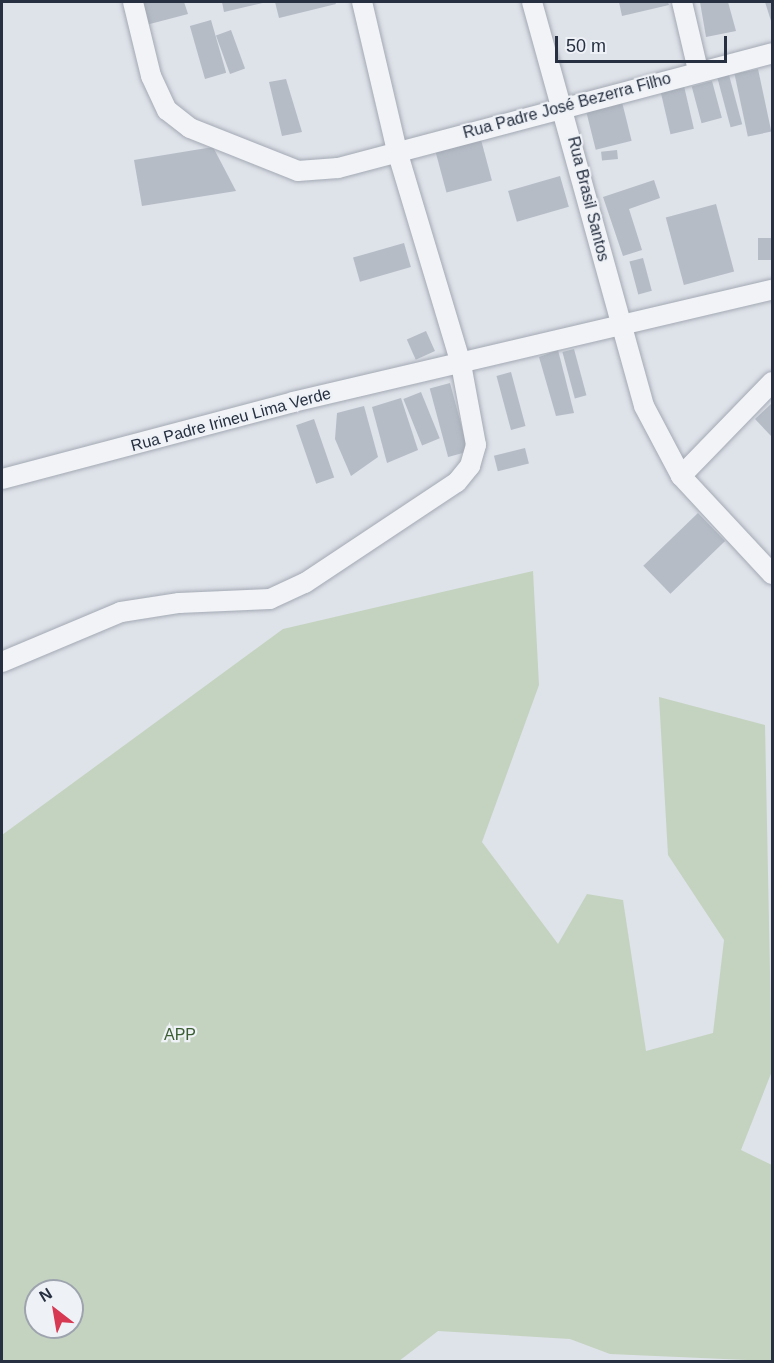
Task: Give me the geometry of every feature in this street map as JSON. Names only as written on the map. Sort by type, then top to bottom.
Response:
[{"type":"street","name":"Rua Padre José Bezerra Filho","points":[[133,2],[151,76],[167,110],[190,129],[298,171],[338,168],[698,70],[772,53]]},
{"type":"street","points":[[2,662],[121,612],[179,603],[270,599],[305,583],[457,482],[470,466],[476,445],[462,364],[397,151],[362,2]]},
{"type":"street","name":"Rua Brasil Santos","points":[[532,2],[564,108],[621,328],[644,406],[681,476],[772,574]]},
{"type":"street","points":[[682,2],[698,70]]},
{"type":"street","name":"Rua Padre Irineu Lima Verde","points":[[2,479],[293,402],[621,328],[772,290]]},
{"type":"street","points":[[681,476],[772,382]]},
{"type":"green space","name":"APP","points":[[533,571],[539,685],[482,842],[558,944],[587,894],[623,900],[646,1051],[713,1033],[724,940],[668,855],[659,697],[765,725],[772,1071],[741,1150],[772,1165],[772,1361],[610,1354],[570,1339],[438,1331],[399,1361],[2,1361],[2,835],[283,629]]},
{"type":"building","points":[[140,2],[184,2],[188,14],[146,25]]},
{"type":"building","points":[[222,2],[267,2],[224,12]]},
{"type":"building","points":[[275,2],[335,2],[336,4],[279,18]]},
{"type":"building","points":[[619,2],[668,2],[669,5],[622,16]]},
{"type":"building","points":[[700,2],[728,2],[736,31],[706,37]]},
{"type":"building","points":[[765,2],[772,2],[772,24]]},
{"type":"building","points":[[211,20],[226,73],[205,79],[190,26]]},
{"type":"building","points":[[231,30],[245,69],[230,74],[216,35]]},
{"type":"building","points":[[758,69],[771,132],[748,137],[735,74]]},
{"type":"building","points":[[729,75],[742,124],[731,127],[717,78]]},
{"type":"building","points":[[286,79],[302,132],[282,136],[269,82]]},
{"type":"building","points":[[712,81],[722,118],[702,123],[692,86]]},
{"type":"building","points":[[684,86],[694,129],[671,134],[661,91]]},
{"type":"building","points":[[621,98],[632,141],[596,150],[585,107]]},
{"type":"building","points":[[480,136],[492,180],[447,193],[435,148]]},
{"type":"building","points":[[213,147],[236,191],[142,206],[134,160]]},
{"type":"building","points":[[617,150],[618,159],[602,161],[601,152]]},
{"type":"building","points":[[560,176],[569,207],[517,222],[508,191]]},
{"type":"building","points":[[654,180],[660,198],[629,209],[642,250],[623,256],[603,197]]},
{"type":"building","points":[[716,204],[734,272],[684,285],[666,217]]},
{"type":"building","points":[[758,238],[772,238],[772,260],[758,260]]},
{"type":"building","points":[[404,243],[411,267],[360,282],[353,258]]},
{"type":"building","points":[[643,258],[652,291],[638,294],[629,262]]},
{"type":"building","points":[[426,331],[435,351],[416,360],[407,340]]},
{"type":"building","points":[[574,349],[586,395],[575,398],[562,352]]},
{"type":"building","points":[[558,350],[574,413],[556,416],[539,357]]},
{"type":"building","points":[[511,372],[525,426],[511,430],[497,376]]},
{"type":"building","points":[[450,383],[468,452],[448,457],[430,388]]},
{"type":"building","points":[[421,392],[440,438],[422,445],[403,399]]},
{"type":"building","points":[[401,398],[418,450],[387,463],[372,407]]},
{"type":"building","points":[[772,403],[772,437],[755,419]]},
{"type":"building","points":[[364,406],[378,457],[351,476],[335,439],[337,413]]},
{"type":"building","points":[[314,419],[334,478],[316,484],[296,425]]},
{"type":"building","points":[[525,448],[529,464],[498,471],[494,456]]},
{"type":"building","points":[[698,513],[725,541],[670,594],[643,566]]}]
